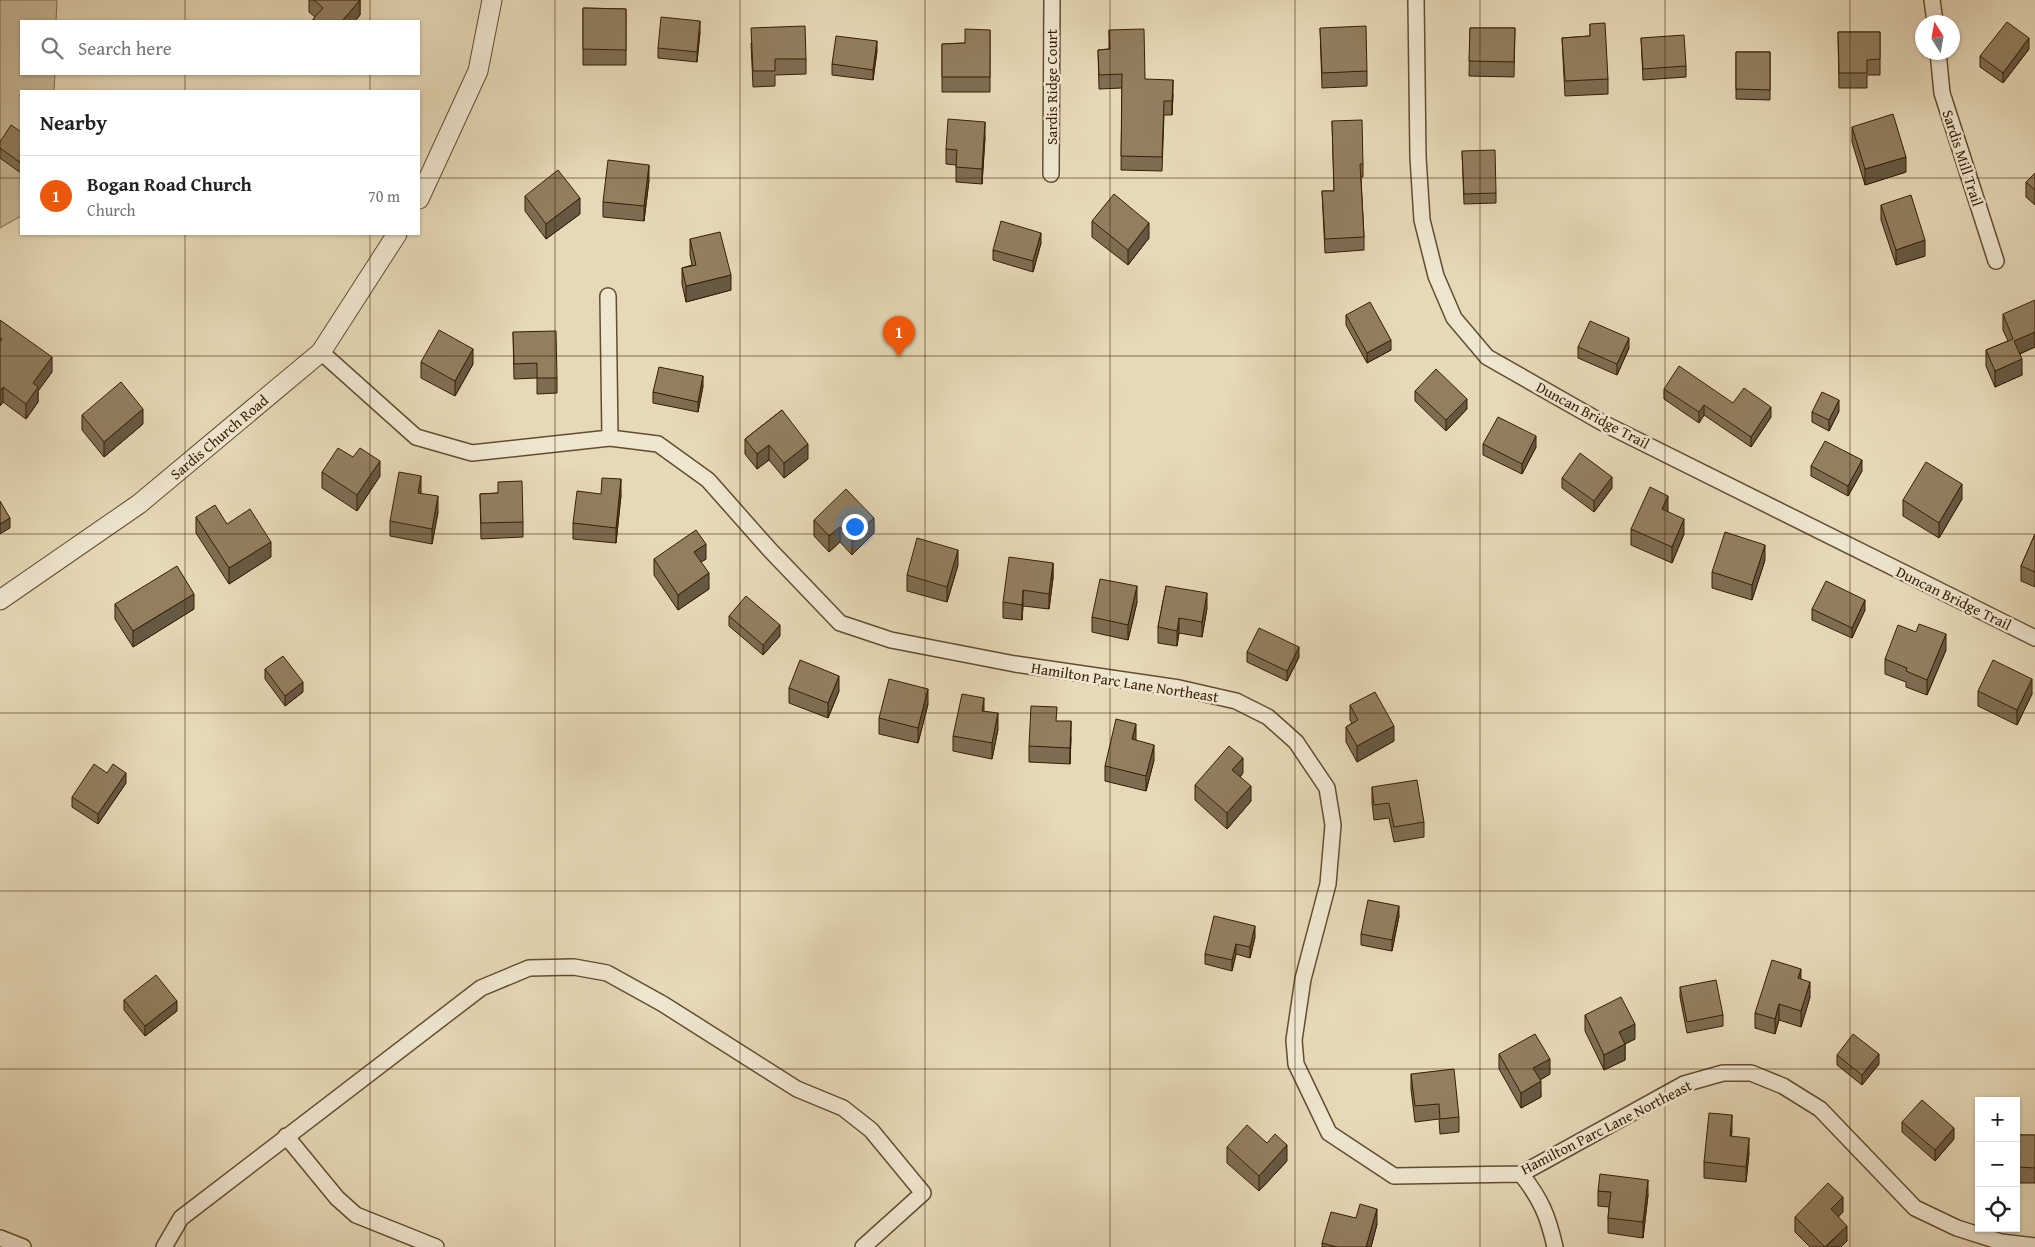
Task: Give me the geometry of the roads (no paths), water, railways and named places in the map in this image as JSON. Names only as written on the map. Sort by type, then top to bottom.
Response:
[{"type":"street","points":[[420,197],[478,71],[492,0]]},
{"type":"street","name":"Sardis Ridge Court","points":[[1051,174],[1052,0]]},
{"type":"street","name":"Duncan Bridge Trail","points":[[1416,0],[1418,157],[1422,220],[1436,276],[1454,318],[1487,357],[1603,423],[2035,638]]},
{"type":"street","points":[[1932,0],[1934,15]]},
{"type":"street","name":"Sardis Mill Trail","points":[[1939,60],[1942,92],[1996,261]]},
{"type":"street","name":"Sardis Church Road","points":[[0,600],[139,504],[321,352],[396,235]]},
{"type":"street","points":[[608,296],[610,438]]},
{"type":"street","name":"Hamilton Parc Lane Northeast","points":[[321,352],[416,437],[472,453],[610,438],[658,444],[708,480],[770,550],[840,623],[891,640],[1015,664],[1179,688],[1236,700],[1268,717],[1296,742],[1327,788],[1333,825],[1328,884],[1303,980],[1294,1040],[1296,1064],[1329,1133],[1394,1176],[1521,1174],[1684,1084],[1723,1073],[1752,1073],[1783,1086],[1820,1109],[1915,1208],[1957,1228],[2001,1242],[2035,1246]]},
{"type":"street","points":[[164,1247],[181,1218],[482,988],[529,968],[574,967],[607,973],[663,1004],[797,1089],[843,1108],[871,1130],[923,1193],[864,1247]]},
{"type":"street","points":[[286,1136],[337,1198],[356,1215],[436,1247]]},
{"type":"street","points":[[1521,1174],[1540,1201],[1548,1217],[1555,1247]]},
{"type":"street","points":[[0,1238],[23,1247]]},
{"type":"place","name":"Bogan Road Church","points":[[899,357]]}]
